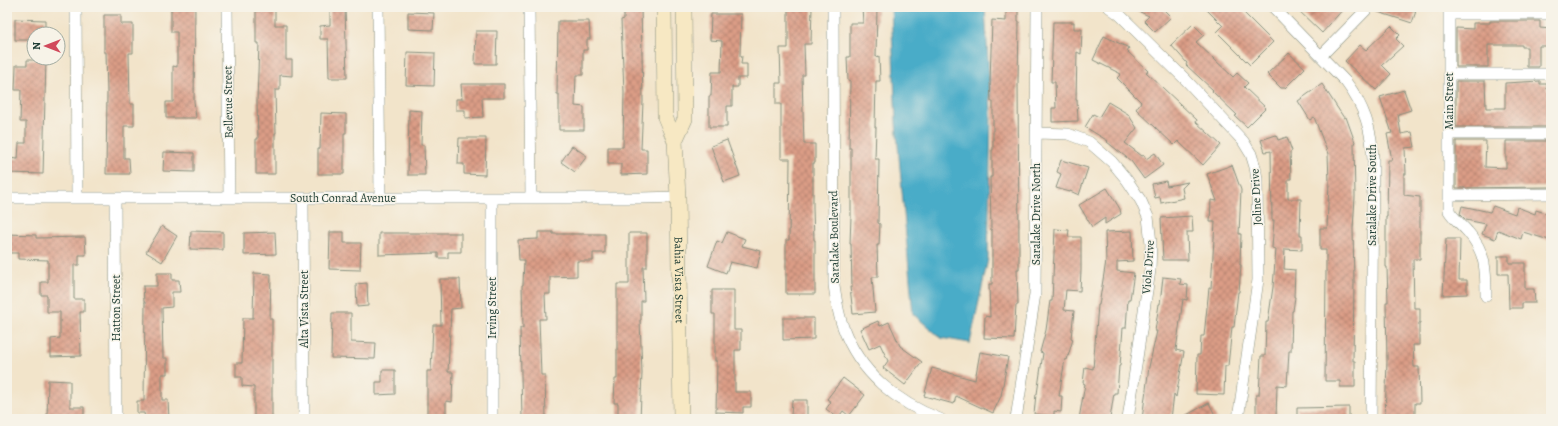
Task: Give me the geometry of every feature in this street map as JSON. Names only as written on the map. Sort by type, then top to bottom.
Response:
[{"type":"street","points":[[76,7],[77,198]]},
{"type":"street","name":"Bellevue Street","points":[[227,7],[229,198]]},
{"type":"street","points":[[378,7],[380,198]]},
{"type":"street","points":[[529,7],[531,198]]},
{"type":"street","name":"Bahia Vista Street","points":[[664,7],[665,117],[675,141],[678,197],[681,419]]},
{"type":"street","name":"Bahia Vista Street","points":[[675,141],[685,119],[684,7]]},
{"type":"street","name":"Saralake Boulevard","points":[[832,7],[834,285],[837,307],[843,328],[856,353],[873,376],[882,385],[904,401],[929,415],[940,419]]},
{"type":"street","name":"Saralake Drive North","points":[[1016,419],[1035,294],[1037,7]]},
{"type":"street","name":"Joline Drive","points":[[1109,7],[1120,15],[1186,80],[1243,141],[1251,154],[1257,179],[1258,280],[1238,419]]},
{"type":"street","name":"Saralake Drive South","points":[[1272,7],[1321,56],[1354,92],[1363,110],[1371,135],[1373,160],[1371,419]]},
{"type":"street","points":[[1321,56],[1369,7]]},
{"type":"street","points":[[1449,11],[1551,14]]},
{"type":"street","name":"Main Street","points":[[1449,11],[1449,212],[1479,247],[1486,272],[1486,296]]},
{"type":"street","points":[[1449,74],[1551,74]]},
{"type":"street","name":"Viola Drive","points":[[1037,133],[1068,134],[1089,142],[1112,162],[1127,180],[1141,202],[1148,217],[1151,243],[1150,270],[1128,419]]},
{"type":"street","points":[[1449,134],[1551,134]]},
{"type":"street","points":[[1449,195],[1551,194]]},
{"type":"street","name":"South Conrad Avenue","points":[[7,198],[678,197]]},
{"type":"street","name":"Hatton Street","points":[[115,198],[116,419]]},
{"type":"street","name":"Alta Vista Street","points":[[303,198],[304,419]]},
{"type":"street","name":"Irving Street","points":[[492,198],[492,419]]},
{"type":"water","points":[[891,7],[985,7],[991,113],[988,259],[970,343],[941,338],[913,314],[896,123]]},
{"type":"building","points":[[171,7],[195,7],[194,101],[196,118],[166,118],[166,102],[173,102],[173,66],[177,67],[177,32],[171,32]]},
{"type":"building","points":[[256,7],[275,7],[275,25],[286,25],[286,60],[292,60],[292,76],[280,75],[280,90],[275,90],[275,174],[256,174],[259,43],[256,43]]},
{"type":"building","points":[[330,7],[345,7],[347,78],[329,78],[328,39],[320,39],[320,26],[330,25]]},
{"type":"building","points":[[624,7],[641,7],[643,101],[641,149],[647,149],[647,174],[621,175],[621,164],[608,164],[608,147],[623,147],[624,92],[621,20],[624,19]]},
{"type":"building","points":[[788,7],[812,7],[811,44],[804,44],[805,75],[802,75],[804,144],[815,144],[815,163],[813,163],[813,208],[815,240],[815,294],[786,294],[786,240],[789,240],[790,159],[781,159],[781,104],[776,104],[776,83],[781,83],[780,48],[788,48]]},
{"type":"building","points":[[862,7],[877,7],[876,57],[879,56],[880,81],[876,81],[875,159],[879,159],[878,223],[880,224],[879,245],[877,245],[878,277],[872,277],[875,312],[853,314],[850,287],[852,287],[850,244],[851,148],[849,148],[850,81],[848,81],[847,57],[850,57],[850,23],[863,23]]},
{"type":"building","points":[[1006,7],[1018,7],[1019,21],[1019,269],[1017,269],[1018,305],[1016,305],[1014,339],[984,338],[985,316],[990,317],[989,284],[992,284],[990,177],[992,177],[993,101],[991,101],[990,81],[992,20],[1006,21]]},
{"type":"building","points":[[1129,7],[1161,7],[1171,17],[1155,32],[1144,21],[1149,16]]},
{"type":"building","points":[[1204,7],[1238,7],[1273,42],[1250,65],[1217,32],[1223,26]]},
{"type":"building","points":[[1295,7],[1345,7],[1322,33]]},
{"type":"building","points":[[1376,7],[1404,7],[1416,11],[1412,23],[1375,11]]},
{"type":"building","points":[[408,12],[434,13],[433,30],[408,29]]},
{"type":"building","points":[[711,14],[741,14],[740,56],[742,56],[741,64],[747,64],[747,78],[738,78],[738,87],[732,87],[732,106],[727,106],[727,127],[709,127],[709,96],[711,96],[712,72],[721,72],[722,41],[710,40]]},
{"type":"building","points":[[104,15],[121,15],[121,24],[133,24],[133,53],[129,53],[130,104],[134,104],[134,126],[124,126],[124,158],[129,158],[130,174],[106,174],[107,93],[106,52],[104,52]]},
{"type":"building","points":[[15,19],[45,20],[45,26],[26,26],[26,40],[15,40]]},
{"type":"building","points":[[558,21],[589,21],[590,39],[587,39],[587,50],[583,50],[583,75],[576,75],[575,106],[584,107],[584,130],[559,130],[559,94],[557,94]]},
{"type":"building","points":[[1490,21],[1540,21],[1540,28],[1551,29],[1551,46],[1539,46],[1539,67],[1527,67],[1527,47],[1522,47],[1522,45],[1488,45],[1488,67],[1456,67],[1456,28],[1473,29],[1473,23],[1490,23]]},
{"type":"building","points":[[1053,22],[1074,22],[1074,29],[1082,29],[1081,54],[1077,52],[1076,100],[1078,121],[1052,122],[1052,108],[1056,108],[1055,82],[1051,82]]},
{"type":"building","points":[[1193,24],[1204,35],[1196,42],[1233,77],[1237,73],[1248,83],[1244,87],[1266,108],[1247,127],[1212,91],[1213,90],[1186,65],[1187,63],[1171,45]]},
{"type":"building","points":[[1391,26],[1400,35],[1396,39],[1403,46],[1382,65],[1391,74],[1376,90],[1345,61],[1360,45],[1366,50]]},
{"type":"building","points":[[476,31],[497,31],[496,64],[475,64]]},
{"type":"building","points":[[1104,36],[1129,48],[1127,51],[1148,71],[1146,72],[1221,145],[1203,165],[1178,141],[1174,145],[1136,109],[1141,102],[1117,78],[1121,74],[1093,60]]},
{"type":"building","points":[[407,52],[435,53],[434,86],[406,85]]},
{"type":"building","points":[[1289,53],[1305,68],[1285,88],[1281,88],[1267,74]]},
{"type":"building","points":[[16,65],[46,66],[43,174],[7,173],[7,158],[18,159],[19,143],[26,143],[26,122],[20,122],[21,90],[15,90]]},
{"type":"building","points":[[1456,81],[1485,81],[1486,108],[1505,108],[1505,83],[1540,81],[1540,84],[1547,84],[1547,89],[1551,89],[1551,127],[1456,127]]},
{"type":"building","points":[[461,84],[504,84],[504,98],[482,98],[483,117],[465,118],[465,110],[456,110],[456,99],[462,99]]},
{"type":"building","points":[[1322,84],[1344,118],[1346,117],[1355,142],[1355,197],[1353,229],[1353,361],[1355,361],[1355,387],[1340,387],[1340,381],[1325,381],[1326,250],[1320,250],[1320,228],[1327,228],[1329,182],[1328,154],[1314,117],[1310,120],[1298,101]]},
{"type":"building","points":[[1404,90],[1411,110],[1398,114],[1401,134],[1412,132],[1415,147],[1405,148],[1406,174],[1404,174],[1404,195],[1420,197],[1420,259],[1413,259],[1414,308],[1420,308],[1419,345],[1413,345],[1414,367],[1419,367],[1420,403],[1415,403],[1415,419],[1385,419],[1387,361],[1386,302],[1388,302],[1386,217],[1388,160],[1392,160],[1387,134],[1392,133],[1380,97]]},
{"type":"building","points":[[1108,102],[1128,114],[1137,128],[1125,143],[1142,156],[1144,155],[1146,159],[1155,153],[1163,165],[1144,179],[1131,161],[1107,142],[1108,141],[1085,127],[1093,114],[1099,117]]},
{"type":"building","points":[[409,110],[422,111],[421,145],[424,145],[425,175],[408,175]]},
{"type":"building","points":[[321,113],[346,114],[346,133],[344,133],[344,174],[318,174],[318,149],[320,149]]},
{"type":"building","points":[[1276,135],[1278,140],[1287,137],[1292,151],[1290,152],[1291,179],[1288,179],[1288,199],[1301,199],[1300,235],[1302,235],[1302,250],[1285,249],[1284,269],[1295,270],[1295,297],[1292,311],[1291,351],[1289,351],[1287,386],[1277,385],[1276,419],[1256,419],[1256,395],[1259,395],[1261,356],[1265,356],[1266,322],[1268,322],[1273,287],[1276,249],[1272,248],[1274,220],[1272,220],[1271,151],[1265,152],[1261,140]]},
{"type":"building","points":[[459,138],[486,138],[485,175],[464,174],[464,164],[458,164]]},
{"type":"building","points":[[727,140],[740,176],[724,182],[711,146]]},
{"type":"building","points":[[1456,141],[1486,141],[1485,167],[1506,168],[1506,141],[1551,141],[1551,187],[1456,188]]},
{"type":"building","points":[[572,146],[587,156],[575,172],[561,162]]},
{"type":"building","points":[[164,152],[194,153],[194,172],[163,171]]},
{"type":"building","points":[[1061,160],[1088,168],[1079,195],[1070,191],[1056,188],[1061,174],[1057,172]]},
{"type":"building","points":[[1232,165],[1241,190],[1239,234],[1241,234],[1241,265],[1239,292],[1234,327],[1232,327],[1228,366],[1225,366],[1224,395],[1196,394],[1197,355],[1200,355],[1201,336],[1204,336],[1209,288],[1211,288],[1215,222],[1210,222],[1211,200],[1217,201],[1207,174]]},
{"type":"building","points":[[1166,181],[1167,186],[1188,182],[1182,188],[1184,198],[1161,203],[1160,197],[1155,198],[1152,184]]},
{"type":"building","points":[[1107,188],[1120,209],[1121,214],[1105,224],[1105,218],[1092,227],[1079,205]]},
{"type":"building","points":[[1462,206],[1490,212],[1493,206],[1515,214],[1517,207],[1535,214],[1536,210],[1551,215],[1551,233],[1549,240],[1523,232],[1521,239],[1498,230],[1495,239],[1482,234],[1486,224],[1466,220],[1460,214]]},
{"type":"building","points":[[1192,216],[1193,232],[1187,232],[1188,260],[1163,260],[1161,218]]},
{"type":"building","points":[[162,226],[177,236],[162,262],[146,252]]},
{"type":"building","points":[[1055,229],[1069,230],[1068,237],[1081,237],[1081,270],[1080,291],[1066,290],[1064,310],[1074,311],[1071,338],[1073,339],[1067,360],[1065,359],[1059,396],[1062,396],[1061,412],[1054,411],[1054,416],[1034,414],[1043,353],[1040,352],[1046,330],[1050,301],[1052,301]]},
{"type":"building","points":[[191,231],[223,232],[223,250],[190,249]]},
{"type":"building","points":[[1132,231],[1133,261],[1117,262],[1117,271],[1134,273],[1130,299],[1128,299],[1126,328],[1123,328],[1117,393],[1114,393],[1110,419],[1079,419],[1085,384],[1083,383],[1085,367],[1093,369],[1098,305],[1106,261],[1105,232]]},
{"type":"building","points":[[275,232],[276,254],[244,255],[244,233]]},
{"type":"building","points":[[330,232],[344,232],[344,243],[361,243],[360,270],[329,269]]},
{"type":"building","points":[[538,232],[553,232],[553,234],[605,234],[605,253],[593,253],[593,261],[577,261],[577,276],[550,277],[550,294],[545,294],[546,319],[539,319],[541,375],[545,375],[546,419],[522,419],[520,328],[523,328],[522,285],[524,260],[519,260],[518,240],[538,239]]},
{"type":"building","points":[[727,232],[745,239],[742,246],[761,251],[757,268],[730,262],[726,273],[708,266],[717,241],[722,243]]},
{"type":"building","points":[[379,233],[461,233],[461,252],[448,252],[448,258],[438,258],[438,253],[379,255]]},
{"type":"building","points":[[629,233],[647,233],[647,267],[643,267],[644,301],[641,301],[640,320],[642,373],[640,419],[618,419],[618,403],[614,403],[615,379],[617,379],[617,284],[629,284]]},
{"type":"building","points":[[7,234],[36,235],[36,238],[85,237],[86,255],[79,255],[79,265],[74,265],[74,299],[84,299],[84,312],[80,312],[81,356],[51,357],[51,339],[60,338],[60,312],[47,312],[47,295],[41,295],[41,282],[48,282],[48,260],[18,259],[18,253],[7,253]]},
{"type":"building","points":[[1446,239],[1460,239],[1459,280],[1467,280],[1467,294],[1443,295]]},
{"type":"building","points":[[1498,256],[1509,256],[1509,263],[1525,263],[1525,289],[1534,289],[1535,303],[1522,303],[1522,308],[1509,308],[1508,274],[1498,274]]},
{"type":"building","points":[[157,273],[172,273],[172,280],[179,280],[180,292],[172,292],[172,307],[162,308],[163,358],[167,358],[167,374],[162,374],[162,400],[168,400],[169,419],[145,419],[144,413],[137,413],[137,401],[144,401],[145,302],[143,286],[157,286]]},
{"type":"building","points":[[254,273],[271,274],[270,319],[272,319],[272,419],[254,419],[254,387],[242,386],[242,377],[236,377],[236,363],[242,363],[243,318],[253,318]]},
{"type":"building","points":[[1163,277],[1181,279],[1180,284],[1188,285],[1187,300],[1183,299],[1176,350],[1184,352],[1176,397],[1174,394],[1171,419],[1142,419],[1149,367],[1157,331],[1155,331]]},
{"type":"building","points":[[440,279],[460,279],[461,308],[451,309],[448,372],[453,372],[452,402],[446,401],[446,419],[427,419],[427,371],[431,371],[433,325],[441,325]]},
{"type":"building","points":[[367,283],[368,306],[357,307],[356,284]]},
{"type":"building","points":[[712,290],[734,290],[734,330],[741,330],[741,350],[735,350],[735,392],[751,392],[751,407],[743,407],[743,413],[716,412],[717,361],[715,361],[715,314],[712,314]]},
{"type":"building","points":[[332,313],[351,313],[351,342],[376,343],[375,359],[331,358]]},
{"type":"building","points":[[783,318],[814,318],[814,339],[783,340]]},
{"type":"building","points":[[878,321],[880,326],[889,322],[900,346],[922,362],[905,385],[883,368],[888,361],[880,344],[869,349],[860,329]]},
{"type":"building","points":[[980,352],[1008,357],[1001,396],[993,413],[956,396],[954,404],[924,396],[932,368],[975,380]]},
{"type":"building","points":[[382,370],[395,370],[395,394],[376,395],[376,382],[382,382]]},
{"type":"building","points":[[843,378],[865,395],[849,416],[843,411],[838,418],[826,409],[831,402],[827,399]]},
{"type":"building","points":[[48,380],[70,381],[70,407],[84,407],[84,419],[47,419]]},
{"type":"building","points":[[792,400],[807,400],[807,416],[791,416]]},
{"type":"building","points":[[1209,403],[1217,419],[1179,419]]},
{"type":"building","points":[[1349,407],[1349,419],[1297,419],[1297,408]]}]
